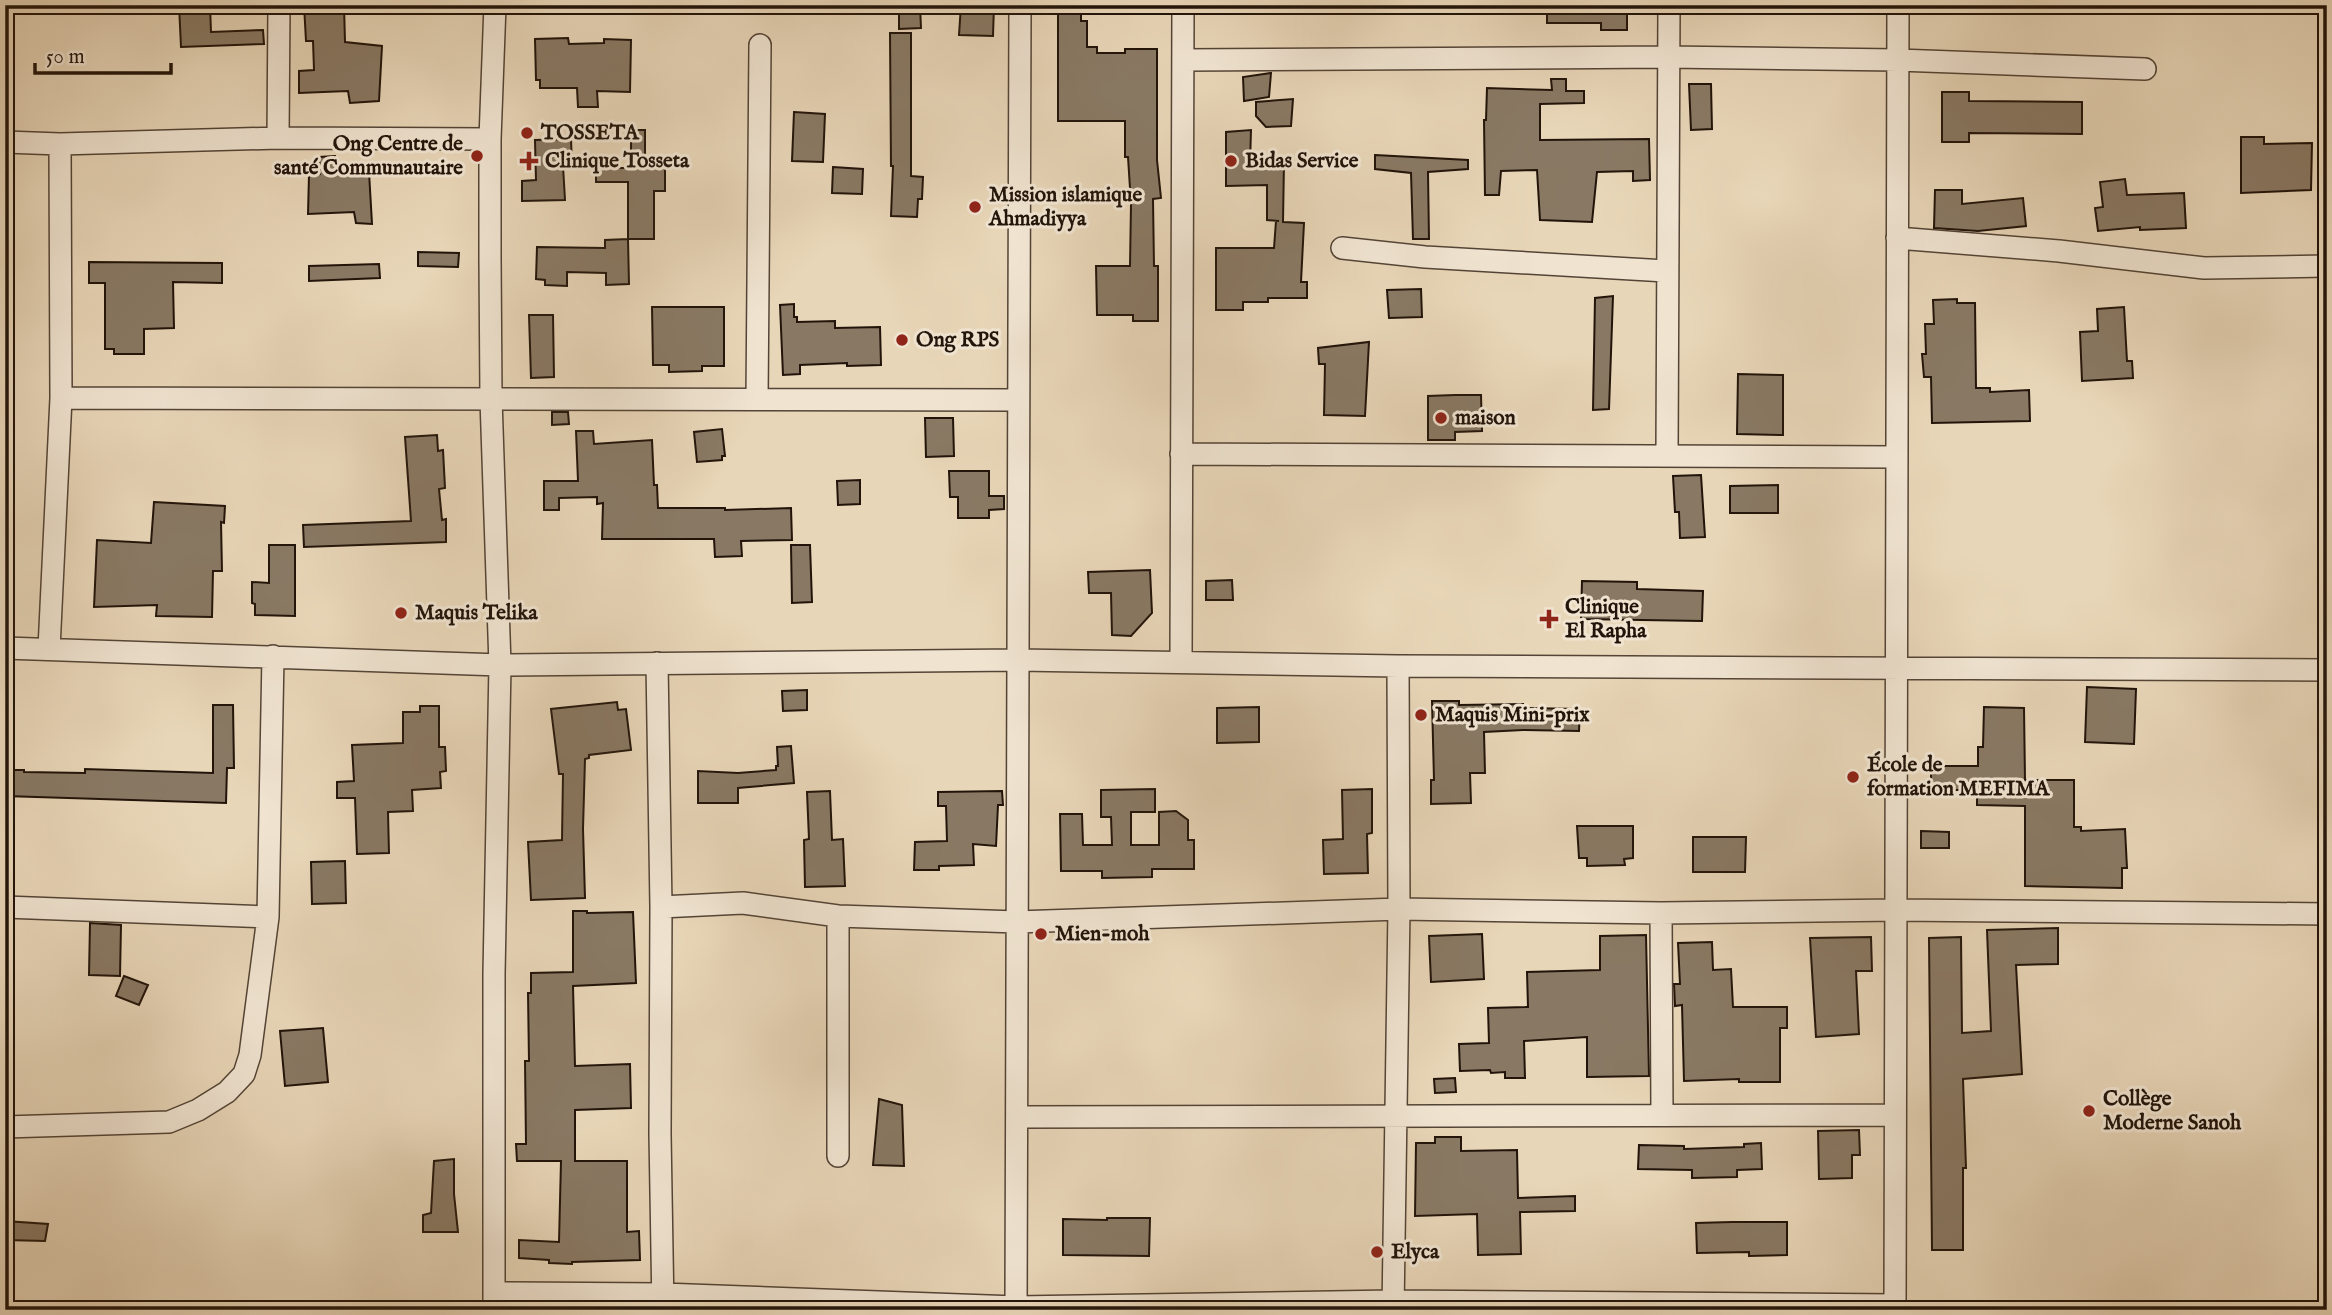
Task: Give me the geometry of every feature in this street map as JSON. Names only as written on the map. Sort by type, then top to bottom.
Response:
[{"type":"street","points":[[278,138],[279,5]]},
{"type":"street","points":[[495,5],[490,139],[491,399],[500,664],[494,974],[495,1301],[1016,1308],[1393,1305],[1895,1307],[1898,5]]},
{"type":"street","points":[[1016,1308],[1020,5]]},
{"type":"street","points":[[1181,661],[1183,5]]},
{"type":"street","points":[[1667,456],[1669,5]]},
{"type":"street","points":[[757,399],[760,45]]},
{"type":"street","points":[[1183,60],[1668,57],[1898,60],[2145,69]]},
{"type":"street","points":[[5,142],[60,144],[278,138],[490,139]]},
{"type":"street","points":[[49,649],[61,398],[60,144]]},
{"type":"street","points":[[1897,238],[2059,251],[2204,268],[2327,266]]},
{"type":"street","points":[[1342,248],[1425,257],[1666,271]]},
{"type":"street","points":[[61,398],[1018,400]]},
{"type":"street","points":[[1181,454],[1897,457]]},
{"type":"street","points":[[5,648],[500,664],[1018,660],[1398,666],[2327,670]]},
{"type":"street","points":[[5,1127],[169,1122],[198,1110],[227,1092],[244,1074],[250,1055],[268,917],[273,656]]},
{"type":"street","points":[[657,663],[663,1302]]},
{"type":"street","points":[[1393,1305],[1399,909],[1398,666]]},
{"type":"street","points":[[661,907],[743,903],[838,916],[1017,922],[1399,909],[1661,913],[1896,910],[2327,914]]},
{"type":"street","points":[[5,907],[268,917]]},
{"type":"street","points":[[1661,913],[1662,1115]]},
{"type":"street","points":[[838,916],[838,1156]]},
{"type":"street","points":[[1017,1117],[1895,1115]]},
{"type":"building","points":[[179,5],[210,5],[211,32],[263,30],[264,44],[181,47]]},
{"type":"building","points":[[304,5],[344,5],[345,42],[382,46],[379,101],[350,103],[348,91],[299,93],[299,71],[314,70],[313,41],[306,41]]},
{"type":"building","points":[[899,5],[920,5],[921,28],[899,29]]},
{"type":"building","points":[[961,5],[994,5],[993,36],[959,35]]},
{"type":"building","points":[[1058,5],[1081,5],[1081,21],[1087,21],[1087,47],[1097,47],[1097,53],[1125,53],[1125,49],[1157,49],[1157,160],[1161,198],[1153,199],[1154,266],[1158,266],[1158,321],[1133,321],[1133,315],[1097,315],[1096,266],[1130,266],[1131,204],[1128,157],[1125,157],[1125,121],[1058,121]]},
{"type":"building","points":[[1547,5],[1627,5],[1627,30],[1601,30],[1601,23],[1547,23]]},
{"type":"building","points":[[890,33],[911,33],[911,176],[923,177],[922,199],[918,199],[917,217],[891,216],[893,166]]},
{"type":"building","points":[[568,38],[569,44],[604,43],[604,39],[631,40],[630,92],[597,91],[598,107],[578,107],[577,88],[540,88],[540,80],[536,80],[535,39]]},
{"type":"building","points":[[1271,73],[1269,97],[1244,101],[1243,77]]},
{"type":"building","points":[[1551,79],[1566,79],[1566,91],[1584,91],[1584,103],[1540,104],[1540,140],[1649,139],[1650,180],[1633,181],[1633,171],[1597,172],[1592,222],[1540,220],[1537,170],[1501,171],[1499,195],[1485,195],[1484,120],[1487,88],[1552,90]]},
{"type":"building","points":[[1689,84],[1711,84],[1712,129],[1691,130]]},
{"type":"building","points":[[1942,92],[1969,92],[1969,101],[2082,102],[2082,134],[1969,133],[1969,142],[1942,142]]},
{"type":"building","points":[[1293,99],[1291,126],[1266,127],[1256,116],[1256,102]]},
{"type":"building","points":[[794,112],[825,114],[823,162],[792,161]]},
{"type":"building","points":[[631,130],[645,130],[645,168],[665,168],[665,191],[654,191],[654,239],[628,239],[628,182],[596,182],[596,168],[631,168]]},
{"type":"building","points":[[1251,130],[1250,164],[1284,162],[1283,222],[1304,223],[1301,282],[1307,282],[1307,298],[1268,298],[1268,302],[1243,302],[1243,310],[1216,310],[1216,248],[1274,248],[1276,221],[1279,221],[1267,220],[1267,185],[1226,186],[1226,132]]},
{"type":"building","points":[[2241,137],[2264,137],[2264,144],[2312,143],[2311,190],[2241,193]]},
{"type":"building","points":[[571,139],[572,166],[563,166],[565,200],[522,201],[522,181],[536,180],[535,140]]},
{"type":"building","points":[[1375,155],[1468,160],[1468,169],[1428,172],[1429,239],[1413,239],[1411,173],[1375,169]]},
{"type":"building","points":[[335,156],[336,174],[369,172],[372,224],[356,223],[354,212],[308,214],[309,175],[320,174],[319,157]]},
{"type":"building","points":[[833,167],[863,169],[862,194],[832,193]]},
{"type":"building","points":[[2125,179],[2127,195],[2184,193],[2186,228],[2140,230],[2140,227],[2098,231],[2095,208],[2103,207],[2100,182]]},
{"type":"building","points":[[1935,190],[1962,190],[1962,204],[2023,198],[2026,226],[1978,231],[1934,228]]},
{"type":"building","points":[[628,239],[629,284],[606,285],[606,273],[567,272],[567,286],[545,285],[545,280],[536,279],[537,247],[605,248],[605,240]]},
{"type":"building","points":[[418,252],[459,253],[458,267],[418,266]]},
{"type":"building","points":[[89,262],[222,263],[222,283],[173,282],[174,328],[144,329],[144,354],[114,354],[114,349],[105,349],[105,283],[89,283]]},
{"type":"building","points":[[379,264],[380,278],[309,281],[309,266]]},
{"type":"building","points":[[1421,289],[1422,317],[1389,318],[1387,290]]},
{"type":"building","points":[[1613,296],[1609,409],[1593,410],[1595,298]]},
{"type":"building","points":[[1957,299],[1957,303],[1975,303],[1976,388],[1990,388],[1990,392],[2029,390],[2030,421],[1932,423],[1931,377],[1924,377],[1922,354],[1926,354],[1925,324],[1934,324],[1933,300]]},
{"type":"building","points":[[794,304],[794,317],[797,317],[797,322],[835,321],[835,328],[880,327],[881,365],[800,365],[800,374],[783,375],[780,305]]},
{"type":"building","points":[[652,307],[724,307],[724,366],[702,366],[702,371],[669,372],[669,365],[653,365]]},
{"type":"building","points":[[2124,307],[2127,361],[2132,361],[2133,378],[2082,381],[2080,332],[2098,331],[2097,309]]},
{"type":"building","points":[[529,315],[553,315],[554,377],[531,378]]},
{"type":"building","points":[[1369,342],[1365,416],[1324,415],[1325,364],[1319,364],[1318,348]]},
{"type":"building","points":[[1738,374],[1783,375],[1783,435],[1737,434]]},
{"type":"building","points":[[1481,395],[1482,431],[1455,432],[1455,440],[1428,440],[1428,396]]},
{"type":"building","points":[[552,412],[568,412],[569,424],[552,425]]},
{"type":"building","points":[[925,418],[953,418],[954,456],[926,457]]},
{"type":"building","points":[[722,429],[725,456],[722,456],[722,460],[697,462],[694,432]]},
{"type":"building","points":[[576,431],[593,431],[594,444],[652,440],[658,508],[791,508],[792,540],[741,541],[742,556],[715,557],[714,539],[602,539],[603,503],[597,504],[597,497],[559,498],[559,510],[544,510],[544,481],[578,481]]},
{"type":"building","points":[[437,435],[438,451],[443,450],[445,488],[439,489],[442,520],[446,519],[446,542],[304,547],[303,525],[411,521],[405,437]]},
{"type":"building","points":[[949,471],[989,471],[989,496],[1004,496],[1004,509],[989,510],[989,518],[958,518],[958,497],[950,497]]},
{"type":"building","points":[[1701,475],[1705,537],[1680,538],[1673,476]]},
{"type":"building","points":[[860,480],[860,504],[838,505],[837,481]]},
{"type":"building","points":[[1778,485],[1778,513],[1730,513],[1730,486]]},
{"type":"building","points":[[154,502],[225,506],[224,523],[221,522],[222,571],[213,571],[212,617],[156,616],[157,605],[94,607],[97,540],[151,543]]},
{"type":"building","points":[[269,545],[295,545],[295,616],[255,615],[252,582],[269,583]]},
{"type":"building","points":[[791,545],[810,545],[812,602],[792,603]]},
{"type":"building","points":[[1150,570],[1152,613],[1131,636],[1112,635],[1111,593],[1089,593],[1088,572]]},
{"type":"building","points":[[1232,580],[1233,600],[1206,600],[1206,581]]},
{"type":"building","points":[[1582,581],[1637,582],[1637,589],[1703,591],[1702,621],[1581,619]]},
{"type":"building","points":[[2087,687],[2136,689],[2134,744],[2085,742]]},
{"type":"building","points":[[807,690],[807,710],[783,711],[782,691]]},
{"type":"building","points":[[1432,701],[1459,701],[1459,705],[1523,704],[1523,708],[1580,709],[1579,731],[1484,732],[1485,773],[1470,773],[1471,803],[1431,804],[1431,780],[1434,780]]},
{"type":"building","points":[[617,702],[618,710],[626,709],[631,750],[589,755],[589,758],[585,759],[585,898],[531,900],[528,842],[562,840],[563,774],[559,774],[551,709]]},
{"type":"building","points":[[213,705],[233,705],[234,768],[227,768],[226,803],[5,796],[5,770],[85,773],[85,769],[213,773]]},
{"type":"building","points":[[420,706],[439,706],[439,747],[445,747],[446,771],[440,772],[441,788],[412,790],[413,811],[388,812],[389,853],[357,854],[355,798],[337,798],[337,782],[354,781],[352,745],[403,743],[403,712],[420,712]]},
{"type":"building","points":[[1259,707],[1259,742],[1217,743],[1217,708]]},
{"type":"building","points":[[1984,707],[2024,708],[2025,780],[2074,780],[2074,827],[2081,827],[2081,831],[2125,829],[2127,868],[2122,868],[2122,888],[2025,886],[2025,806],[1977,805],[1977,790],[1931,790],[1931,766],[1978,766],[1978,747],[1983,747]]},
{"type":"building","points":[[791,746],[794,783],[738,788],[738,803],[698,803],[698,771],[738,773],[776,770],[777,747]]},
{"type":"building","points":[[1155,789],[1155,812],[1131,812],[1131,845],[1159,845],[1159,812],[1176,811],[1188,820],[1188,840],[1194,840],[1194,869],[1152,869],[1152,877],[1102,878],[1102,871],[1061,871],[1060,814],[1082,814],[1083,845],[1112,845],[1111,817],[1101,817],[1101,790]]},
{"type":"building","points":[[1372,789],[1372,833],[1367,834],[1368,873],[1324,874],[1323,840],[1343,839],[1342,790]]},
{"type":"building","points":[[830,791],[832,840],[843,839],[845,886],[805,887],[804,840],[809,839],[807,792]]},
{"type":"building","points":[[1002,791],[1003,805],[998,805],[996,846],[973,844],[974,865],[914,870],[915,842],[947,841],[946,806],[938,806],[938,792]]},
{"type":"building","points":[[1577,826],[1633,826],[1633,858],[1624,859],[1625,865],[1587,866],[1587,858],[1579,858]]},
{"type":"building","points":[[1921,831],[1949,832],[1949,848],[1921,848]]},
{"type":"building","points":[[1693,837],[1746,837],[1745,872],[1693,872]]},
{"type":"building","points":[[345,861],[346,903],[312,904],[311,862]]},
{"type":"building","points":[[573,911],[633,912],[636,983],[573,986],[575,1066],[630,1064],[631,1108],[575,1110],[575,1161],[627,1161],[627,1232],[639,1231],[640,1260],[572,1264],[519,1258],[519,1240],[559,1242],[561,1161],[517,1161],[516,1144],[526,1144],[525,1061],[529,1061],[528,993],[531,993],[531,973],[573,972]]},
{"type":"building","points":[[90,923],[121,925],[120,976],[89,975]]},
{"type":"building","points":[[2058,928],[2058,964],[2016,965],[2022,1074],[1963,1079],[1966,1168],[1963,1168],[1963,1250],[1932,1250],[1929,938],[1961,937],[1962,1033],[1991,1031],[1987,930]]},
{"type":"building","points":[[1482,934],[1484,979],[1431,982],[1429,936]]},
{"type":"building","points":[[1646,935],[1649,1076],[1587,1077],[1587,1037],[1524,1041],[1525,1078],[1505,1078],[1505,1072],[1491,1073],[1490,1070],[1460,1071],[1459,1044],[1489,1043],[1488,1008],[1528,1007],[1527,972],[1600,970],[1600,936]]},
{"type":"building","points":[[1871,937],[1872,971],[1856,971],[1859,1034],[1816,1037],[1810,938]]},
{"type":"building","points":[[1712,942],[1713,970],[1731,969],[1733,1007],[1787,1007],[1787,1028],[1780,1028],[1780,1082],[1739,1082],[1739,1079],[1684,1081],[1682,1005],[1675,1006],[1674,984],[1680,984],[1678,943]]},
{"type":"building","points":[[124,976],[148,985],[139,1005],[116,996]]},
{"type":"building","points":[[323,1028],[328,1082],[285,1086],[280,1031]]},
{"type":"building","points":[[1455,1078],[1456,1092],[1435,1093],[1434,1079]]},
{"type":"building","points":[[879,1099],[902,1105],[904,1166],[873,1165]]},
{"type":"building","points":[[1859,1130],[1860,1155],[1852,1155],[1852,1178],[1819,1179],[1818,1131]]},
{"type":"building","points":[[1435,1137],[1461,1137],[1461,1151],[1517,1150],[1518,1198],[1575,1196],[1575,1211],[1520,1212],[1521,1254],[1478,1255],[1477,1214],[1415,1216],[1416,1143],[1435,1143]]},
{"type":"building","points":[[1761,1143],[1762,1169],[1737,1170],[1737,1177],[1692,1178],[1692,1170],[1638,1169],[1639,1145],[1684,1146],[1684,1149],[1744,1147],[1744,1144]]},
{"type":"building","points":[[454,1159],[458,1232],[423,1232],[423,1215],[431,1213],[434,1161]]},
{"type":"building","points":[[1150,1218],[1149,1256],[1063,1255],[1063,1219]]},
{"type":"building","points":[[5,1221],[48,1224],[45,1241],[5,1240]]},
{"type":"building","points":[[1787,1222],[1787,1255],[1749,1256],[1749,1252],[1697,1253],[1696,1223]]},
{"type":"place","name":"TOSSETA","points":[[527,133]]},
{"type":"place","name":"Ong Centre de santé Communautaire","points":[[477,156]]},
{"type":"place","name":"Clinique Tosseta","points":[[529,161]]},
{"type":"place","name":"Bidas Service","points":[[1231,161]]},
{"type":"place","name":"Mission islamique Ahmadiyya","points":[[975,207]]},
{"type":"place","name":"Ong RPS","points":[[902,340]]},
{"type":"place","name":"maison","points":[[1441,418]]},
{"type":"place","name":"Maquis Telika","points":[[401,613]]},
{"type":"place","name":"Clinique El Rapha","points":[[1549,619]]},
{"type":"place","name":"Maquis Mini-prix","points":[[1421,715]]},
{"type":"place","name":"École de formation MEFIMA","points":[[1853,777]]},
{"type":"place","name":"Mien-moh","points":[[1041,934]]},
{"type":"place","name":"Collège Moderne Sanoh","points":[[2089,1111]]},
{"type":"place","name":"Elyca","points":[[1377,1252]]}]
